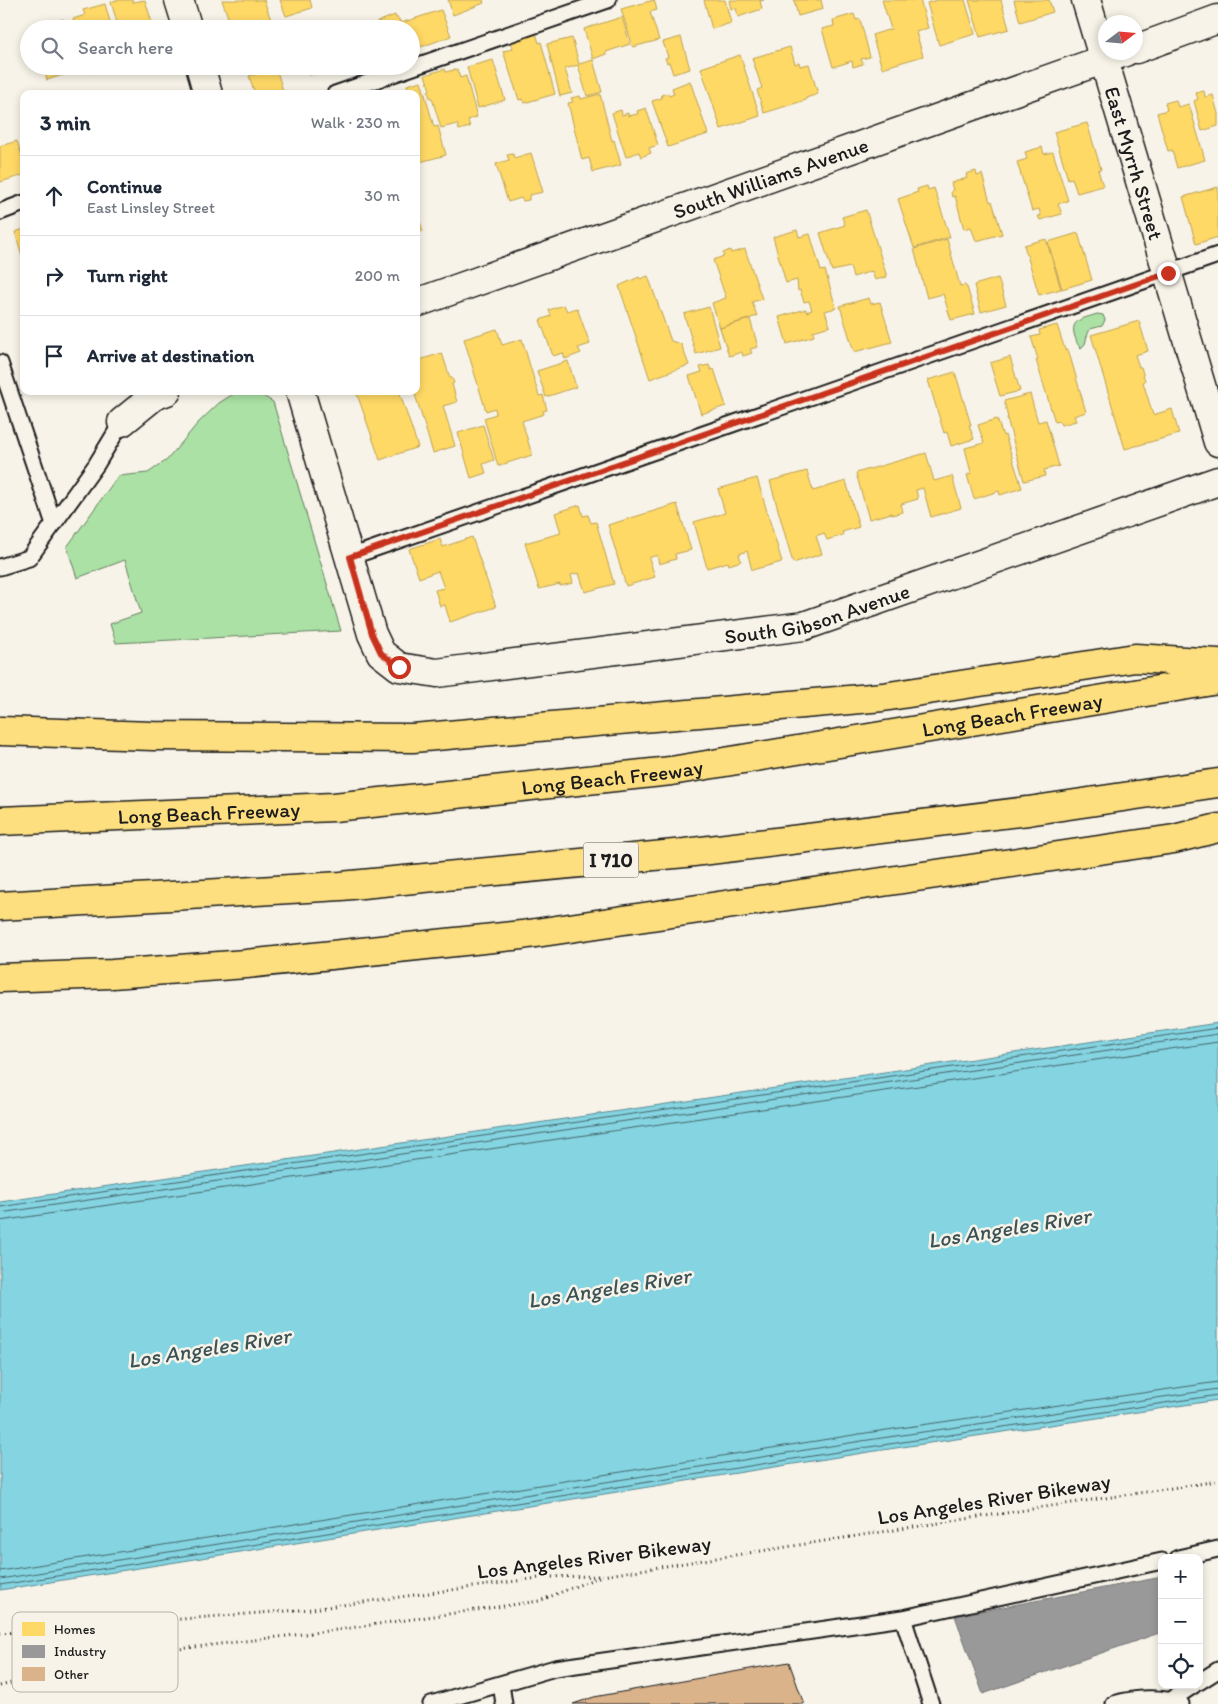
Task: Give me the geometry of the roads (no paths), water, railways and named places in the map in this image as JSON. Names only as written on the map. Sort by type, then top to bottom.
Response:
[{"type":"highway","points":[[0,731],[153,736],[413,738],[883,697],[1135,658],[1218,663]]},
{"type":"highway","name":"Long Beach Freeway","points":[[0,821],[334,807],[671,771],[1218,680]]},
{"type":"highway","name":"I 710","points":[[0,906],[341,886],[665,854],[1028,810],[1218,783]]},
{"type":"highway","points":[[0,978],[112,974],[246,964],[522,935],[1174,838],[1218,828]]},
{"type":"street","points":[[179,0],[185,20]]},
{"type":"street","name":"East Myrrh Street","points":[[1086,0],[1098,24]]},
{"type":"street","points":[[1143,47],[1218,20]]},
{"type":"street","name":"South Williams Avenue","points":[[420,302],[1103,60]]},
{"type":"street","name":"East Myrrh Street","points":[[1115,60],[1168,273],[1218,442]]},
{"type":"street","points":[[203,75],[207,90]]},
{"type":"street","points":[[122,422],[157,395]]},
{"type":"street","points":[[301,395],[350,557]]},
{"type":"street","name":"South Gibson Avenue","points":[[350,557],[372,634],[381,653],[399,667],[437,673],[804,626],[1218,481]]},
{"type":"lane","points":[[420,65],[608,0]]},
{"type":"lane","points":[[347,90],[390,75]]},
{"type":"lane","points":[[0,212],[20,204]]},
{"type":"lane","points":[[350,557],[1218,255]]},
{"type":"lane","points":[[0,363],[54,524]]},
{"type":"lane","points":[[0,567],[28,558],[96,465],[122,422]]},
{"type":"lane","points":[[1196,1554],[1218,1549]]},
{"type":"lane","points":[[431,1704],[555,1668],[903,1618],[1158,1562]]},
{"type":"lane","points":[[903,1618],[931,1704]]},
{"type":"lane","points":[[1203,1679],[1218,1670]]},
{"type":"lane","points":[[501,1684],[504,1704]]},
{"type":"lane","points":[[1114,1704],[1128,1700],[1176,1702],[1190,1689]]},
{"type":"water","name":"Los Angeles River","points":[[1218,1023],[1218,1400],[869,1452],[0,1590],[0,1202]]}]
